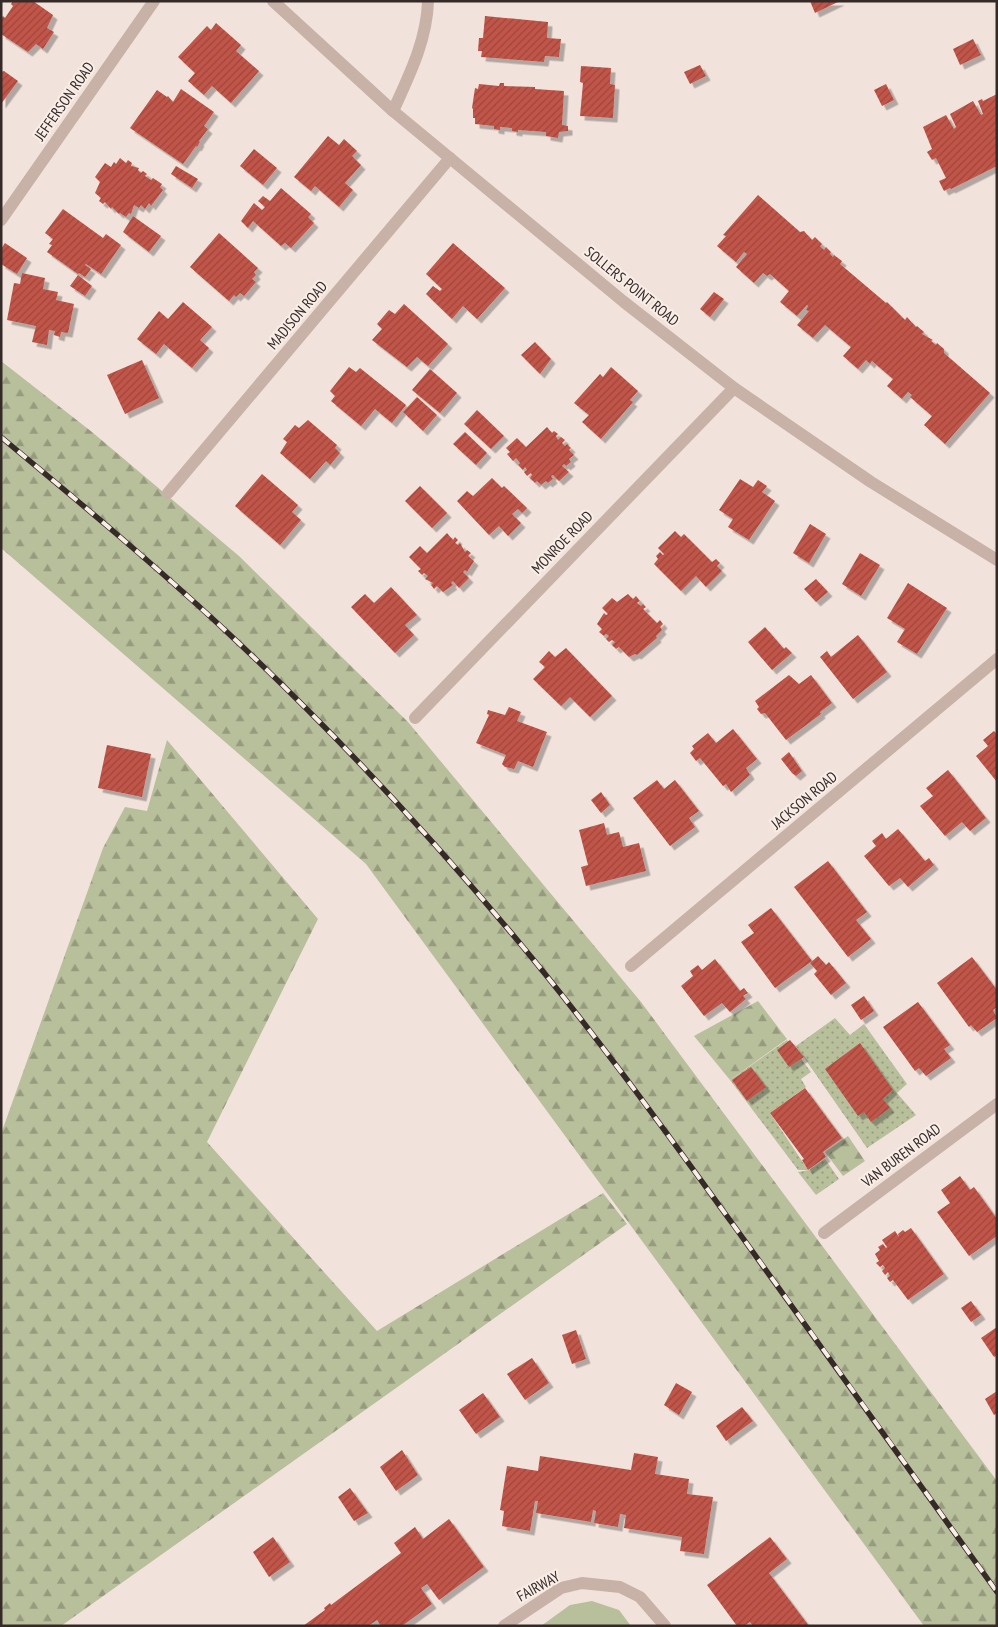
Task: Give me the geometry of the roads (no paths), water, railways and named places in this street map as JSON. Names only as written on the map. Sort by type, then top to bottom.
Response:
[{"type":"street","name":"JEFFERSON ROAD","points":[[1,220],[154,1]]},
{"type":"street","name":"SOLLERS POINT ROAD","points":[[273,1],[393,112],[624,302],[734,388],[871,482],[997,560]]},
{"type":"street","points":[[393,112],[412,69],[427,20],[428,1]]},
{"type":"street","name":"MADISON ROAD","points":[[168,493],[450,158]]},
{"type":"street","name":"MONROE ROAD","points":[[415,718],[734,388]]},
{"type":"street","name":"JACKSON ROAD","points":[[631,966],[997,659]]},
{"type":"street","name":"VAN BUREN ROAD","points":[[824,1233],[997,1104]]},
{"type":"street","name":"FAIRWAY","points":[[504,1626],[561,1588],[582,1583],[620,1587],[640,1597],[666,1626]]},
{"type":"railway","points":[[1,437],[144,558],[266,669],[378,782],[484,901],[574,1010],[654,1116],[997,1592]]}]
